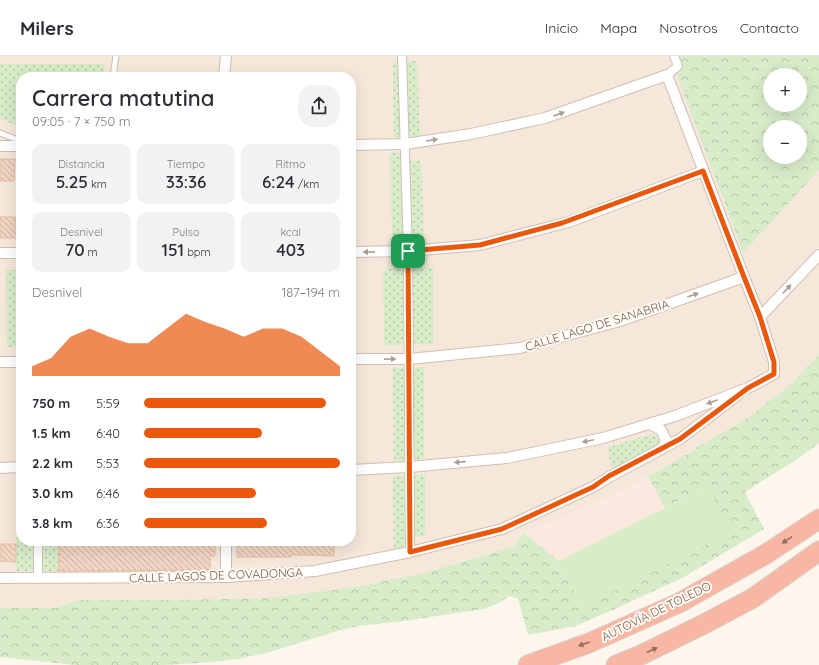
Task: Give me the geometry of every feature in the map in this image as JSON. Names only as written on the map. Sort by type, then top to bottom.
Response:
[{"type":"highway","name":"AUTOVÍA DE TOLEDO","points":[[528,665],[589,643],[679,603],[766,554],[819,519]]},
{"type":"highway","points":[[753,598],[819,551]]},
{"type":"highway","points":[[616,665],[641,655],[704,624],[819,562]]},
{"type":"street","points":[[224,72],[226,56]]},
{"type":"street","points":[[402,56],[408,251],[410,552]]},
{"type":"street","points":[[356,145],[405,144],[471,134],[545,118],[667,75],[678,66],[674,56]]},
{"type":"street","points":[[356,470],[409,467],[507,458],[603,438],[675,416],[748,388],[774,374],[774,362],[760,317],[667,75]]},
{"type":"street","points":[[0,146],[16,146]]},
{"type":"street","points":[[356,252],[408,251],[480,245],[562,223],[703,171]]},
{"type":"street","points":[[0,253],[16,253]]},
{"type":"street","points":[[760,317],[819,255]]},
{"type":"street","name":"CALLE LAGO DE SANABRIA","points":[[356,359],[409,359],[520,348],[620,320],[744,277]]},
{"type":"street","points":[[0,362],[16,362]]},
{"type":"street","name":"CALLE LAGOS DE COVADONGA","points":[[0,578],[226,577],[315,571],[410,552],[502,529],[593,487],[609,476],[680,439],[748,388]]},
{"type":"street","points":[[650,424],[661,430],[666,440],[662,449]]},
{"type":"street","points":[[0,468],[16,467]]},
{"type":"street","points":[[38,546],[38,579]]},
{"type":"street","points":[[226,546],[226,577]]},
{"type":"lane","points":[[114,72],[116,56]]},
{"type":"lane","points":[[0,133],[16,139]]},
{"type":"shaded area","points":[[0,56],[819,56],[819,355],[791,384],[745,420],[705,442],[681,458],[612,496],[524,533],[515,546],[424,573],[350,588],[266,598],[79,600],[55,608],[0,608]]},
{"type":"shaded area","points":[[648,476],[665,508],[559,561],[524,533],[612,496]]},
{"type":"green space","points":[[677,56],[819,56],[819,170],[743,253],[674,67]]},
{"type":"green space","points":[[417,61],[420,136],[408,136],[405,62]]},
{"type":"green space","points":[[393,63],[400,63],[402,137],[394,137]]},
{"type":"green space","points":[[0,64],[105,64],[104,72],[16,72],[16,125],[0,118]]},
{"type":"green space","points":[[403,152],[405,246],[392,246],[390,153]]},
{"type":"green space","points":[[409,161],[421,161],[424,242],[412,243]]},
{"type":"green space","points":[[410,267],[433,267],[433,344],[411,344]]},
{"type":"green space","points":[[383,268],[405,268],[406,345],[384,345]]},
{"type":"green space","points":[[6,270],[16,270],[16,347],[7,347]]},
{"type":"green space","points":[[819,355],[819,443],[796,460],[745,492],[764,529],[684,577],[576,626],[528,635],[518,599],[509,596],[499,603],[484,609],[397,622],[358,626],[270,652],[238,659],[213,662],[165,665],[75,665],[0,657],[0,608],[55,608],[79,600],[266,598],[350,588],[424,573],[515,546],[524,533],[559,561],[582,606],[707,487],[665,508],[648,476],[745,420],[791,384]]},
{"type":"green space","points":[[424,367],[424,459],[413,460],[412,368]]},
{"type":"green space","points":[[393,368],[406,368],[406,461],[394,461]]},
{"type":"green space","points":[[652,434],[657,436],[659,440],[658,445],[612,470],[608,447]]},
{"type":"green space","points":[[412,475],[425,475],[425,535],[414,537]]},
{"type":"green space","points":[[393,476],[406,476],[407,545],[394,549]]},
{"type":"green space","points":[[707,487],[730,533],[582,606],[559,561]]},
{"type":"green space","points":[[16,546],[35,546],[35,571],[16,571]]},
{"type":"green space","points":[[40,546],[59,546],[59,571],[40,571]]},
{"type":"building","points":[[0,159],[15,159],[14,181],[0,181]]},
{"type":"building","points":[[0,217],[16,217],[16,238],[0,238]]},
{"type":"building","points":[[0,544],[16,544],[16,562],[0,561]]},
{"type":"building","points":[[59,546],[215,546],[215,556],[210,556],[210,570],[59,571]]},
{"type":"building","points":[[237,546],[334,546],[334,556],[291,555],[291,557],[237,557]]},
{"type":"route","points":[[703,171],[760,317],[774,362],[774,374],[748,388],[680,439],[609,476],[593,487],[502,529],[410,552],[408,251],[480,245],[569,222],[703,171]]}]
